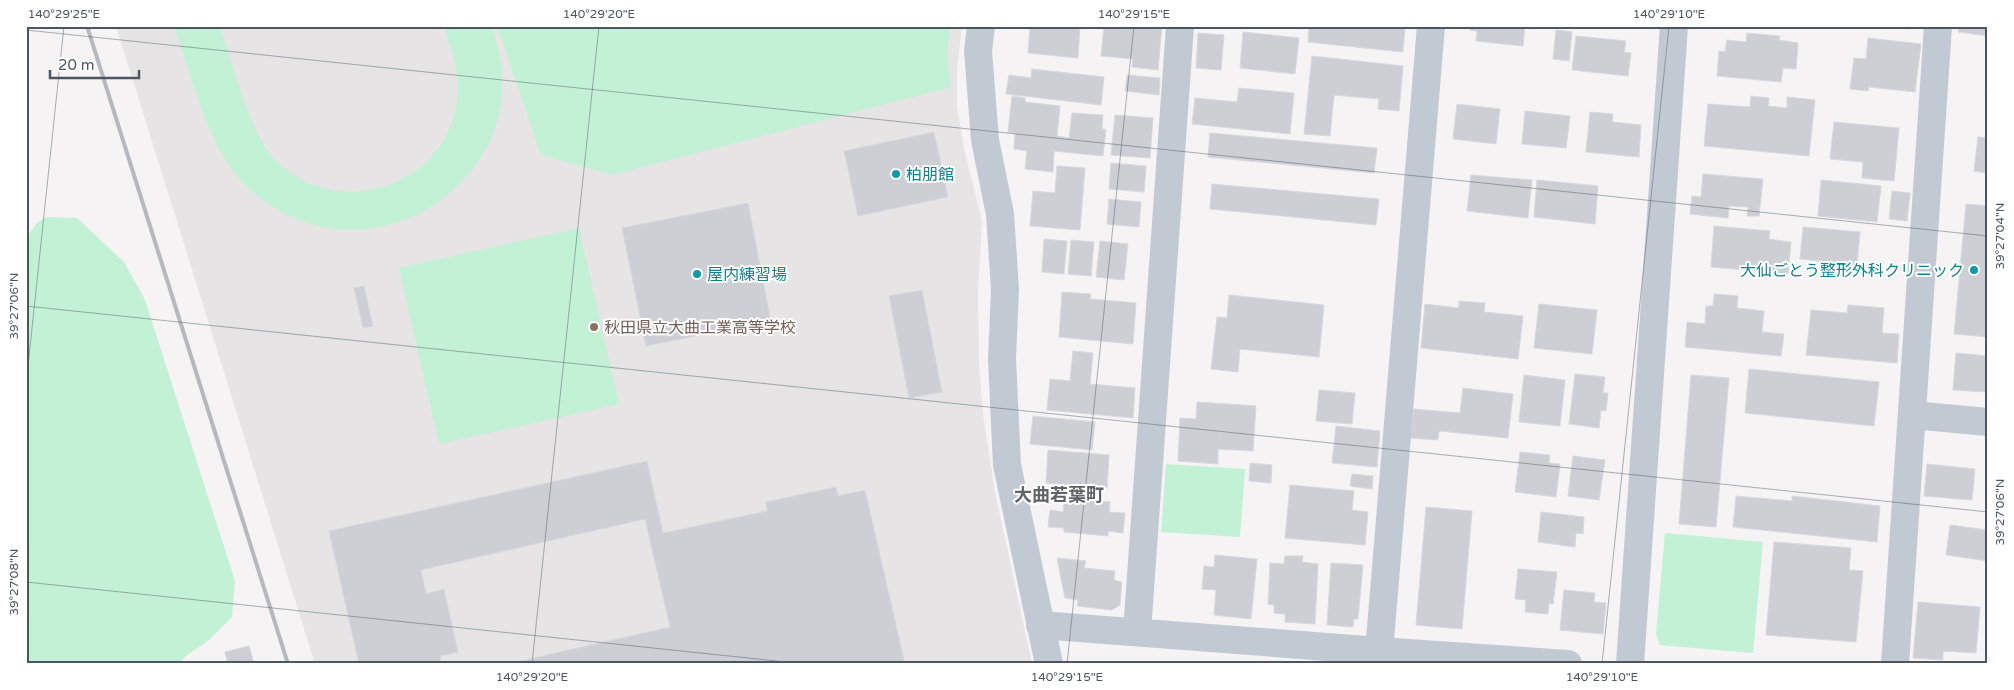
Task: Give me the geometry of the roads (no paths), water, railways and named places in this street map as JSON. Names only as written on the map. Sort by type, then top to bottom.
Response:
[{"type":"street","points":[[981,26],[978,51],[985,140],[1000,214],[1005,289],[1002,359],[1007,465],[1049,664]]},
{"type":"street","points":[[1137,632],[1180,26]]},
{"type":"street","points":[[1379,658],[1431,26]]},
{"type":"street","points":[[1630,664],[1674,26]]},
{"type":"street","points":[[1895,664],[1938,26]]},
{"type":"street","points":[[1912,415],[1988,422]]},
{"type":"street","points":[[1040,625],[1137,632],[1379,658],[1568,664]]},
{"type":"railway","points":[[87,26],[288,664]]},
{"type":"place","name":"柏朋館","points":[[896,174]]},
{"type":"place","name":"大仙ごとう整形外科クリニック","points":[[1974,270]]},
{"type":"place","name":"屋内練習場","points":[[697,274]]},
{"type":"place","name":"秋田県立大曲工業高等学校","points":[[594,327]]},
{"type":"district","name":"大曲若葉町","points":[[1059,495]]}]
